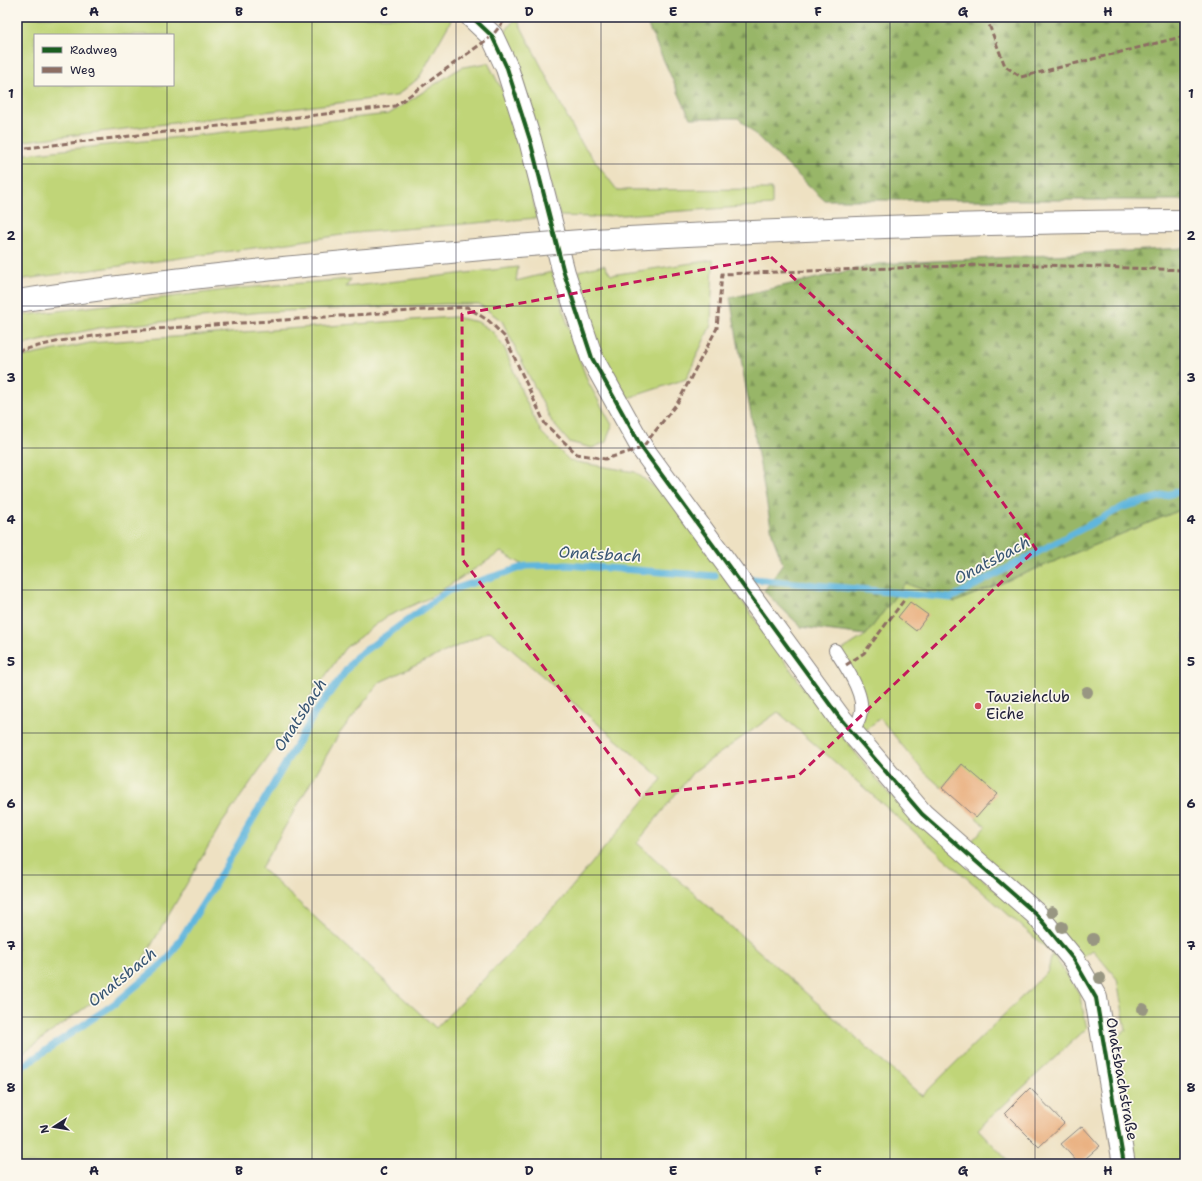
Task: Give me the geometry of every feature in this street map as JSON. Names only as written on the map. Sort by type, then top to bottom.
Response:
[{"type":"street","points":[[472,17],[492,36],[507,68],[530,140],[564,273],[592,358],[642,448],[852,733]]},
{"type":"street","points":[[17,300],[260,271],[594,240],[748,231],[903,225],[1185,221]]},
{"type":"street","name":"Onatsbachstraße","points":[[852,733],[922,814],[1036,914],[1074,960],[1096,998],[1124,1164]]},
{"type":"lane","points":[[835,650],[852,676],[860,700],[861,714],[852,733]]},
{"type":"highlighted area","points":[[771,257],[938,412],[1036,549],[798,776],[640,795],[463,560],[462,314]]},
{"type":"green space","points":[[17,17],[453,17],[419,78],[396,96],[17,142]]},
{"type":"green space","points":[[516,17],[578,138],[617,190],[772,189],[772,205],[592,217],[560,216],[503,35]]},
{"type":"green space","points":[[644,17],[1185,17],[1185,200],[824,200],[738,118],[690,118]]},
{"type":"green space","points":[[488,63],[503,92],[523,156],[537,218],[355,233],[17,280],[17,155],[389,114],[463,67]]},
{"type":"green space","points":[[1185,248],[1185,508],[955,602],[905,583],[866,635],[801,627],[764,591],[783,564],[773,538],[730,298],[878,264]]},
{"type":"green space","points":[[713,260],[711,325],[686,379],[628,398],[599,350],[578,271],[604,265],[611,275]]},
{"type":"green space","points":[[518,267],[516,281],[552,272],[573,342],[588,382],[612,425],[606,442],[592,448],[569,442],[552,422],[502,321],[479,304],[445,304],[263,312],[98,328],[17,346],[17,316],[242,288],[351,279],[346,287]]},
{"type":"green space","points":[[454,317],[478,322],[493,332],[505,349],[523,395],[541,432],[570,461],[635,472],[669,498],[808,694],[888,793],[1052,942],[1052,953],[1079,993],[1087,1028],[978,1129],[1011,1164],[17,1164],[17,1070],[117,1002],[168,959],[211,891],[315,713],[356,657],[448,591],[525,566],[501,552],[431,597],[386,617],[345,648],[220,826],[137,970],[17,1057],[17,358],[90,343]],"holes":[[[490,631],[662,779],[561,900],[436,1028],[261,868],[339,734],[380,682]],[[778,712],[1052,953],[1048,971],[922,1096],[637,843],[693,772]]]},
{"type":"green space","points":[[1185,508],[1185,1164],[1131,1164],[1113,1039],[1126,1030],[1117,979],[1093,950],[1082,957],[968,845],[986,826],[976,818],[962,764],[942,788],[923,771],[880,718],[856,738],[863,716],[839,652],[866,635],[905,583],[955,602]]},
{"type":"building","points":[[910,602],[928,615],[916,631],[898,617]]},
{"type":"building","points":[[962,764],[997,794],[976,818],[942,788]]},
{"type":"building","points":[[1030,1088],[1064,1123],[1039,1147],[1005,1113]]},
{"type":"building","points":[[1082,1126],[1100,1146],[1079,1164],[1061,1144]]},
{"type":"waterway","name":"Onatsbach","points":[[753,579],[951,598],[1123,507],[1185,490]]},
{"type":"waterway","name":"Onatsbach","points":[[17,1070],[117,1002],[168,959],[211,891],[315,713],[356,657],[448,591],[526,566],[567,565],[715,576]]},
{"type":"marked path","points":[[17,149],[395,106],[492,36],[507,17]]},
{"type":"marked path","points":[[986,17],[1005,66],[1021,77],[1185,36]]},
{"type":"marked path","points":[[17,351],[60,341],[128,331],[467,307],[489,321],[505,337],[545,424],[577,454],[605,459],[642,448],[678,402],[717,328],[722,274],[1011,264],[1185,270]]},
{"type":"marked path","points":[[846,665],[864,653],[905,599]]},
{"type":"cycle path","points":[[472,17],[492,36],[507,68],[530,140],[564,273],[592,358],[642,448],[839,717],[922,814],[1036,914],[1074,960],[1096,998],[1124,1164]]},
{"type":"place","name":"Tauziehclub Eiche","points":[[978,706]]}]
